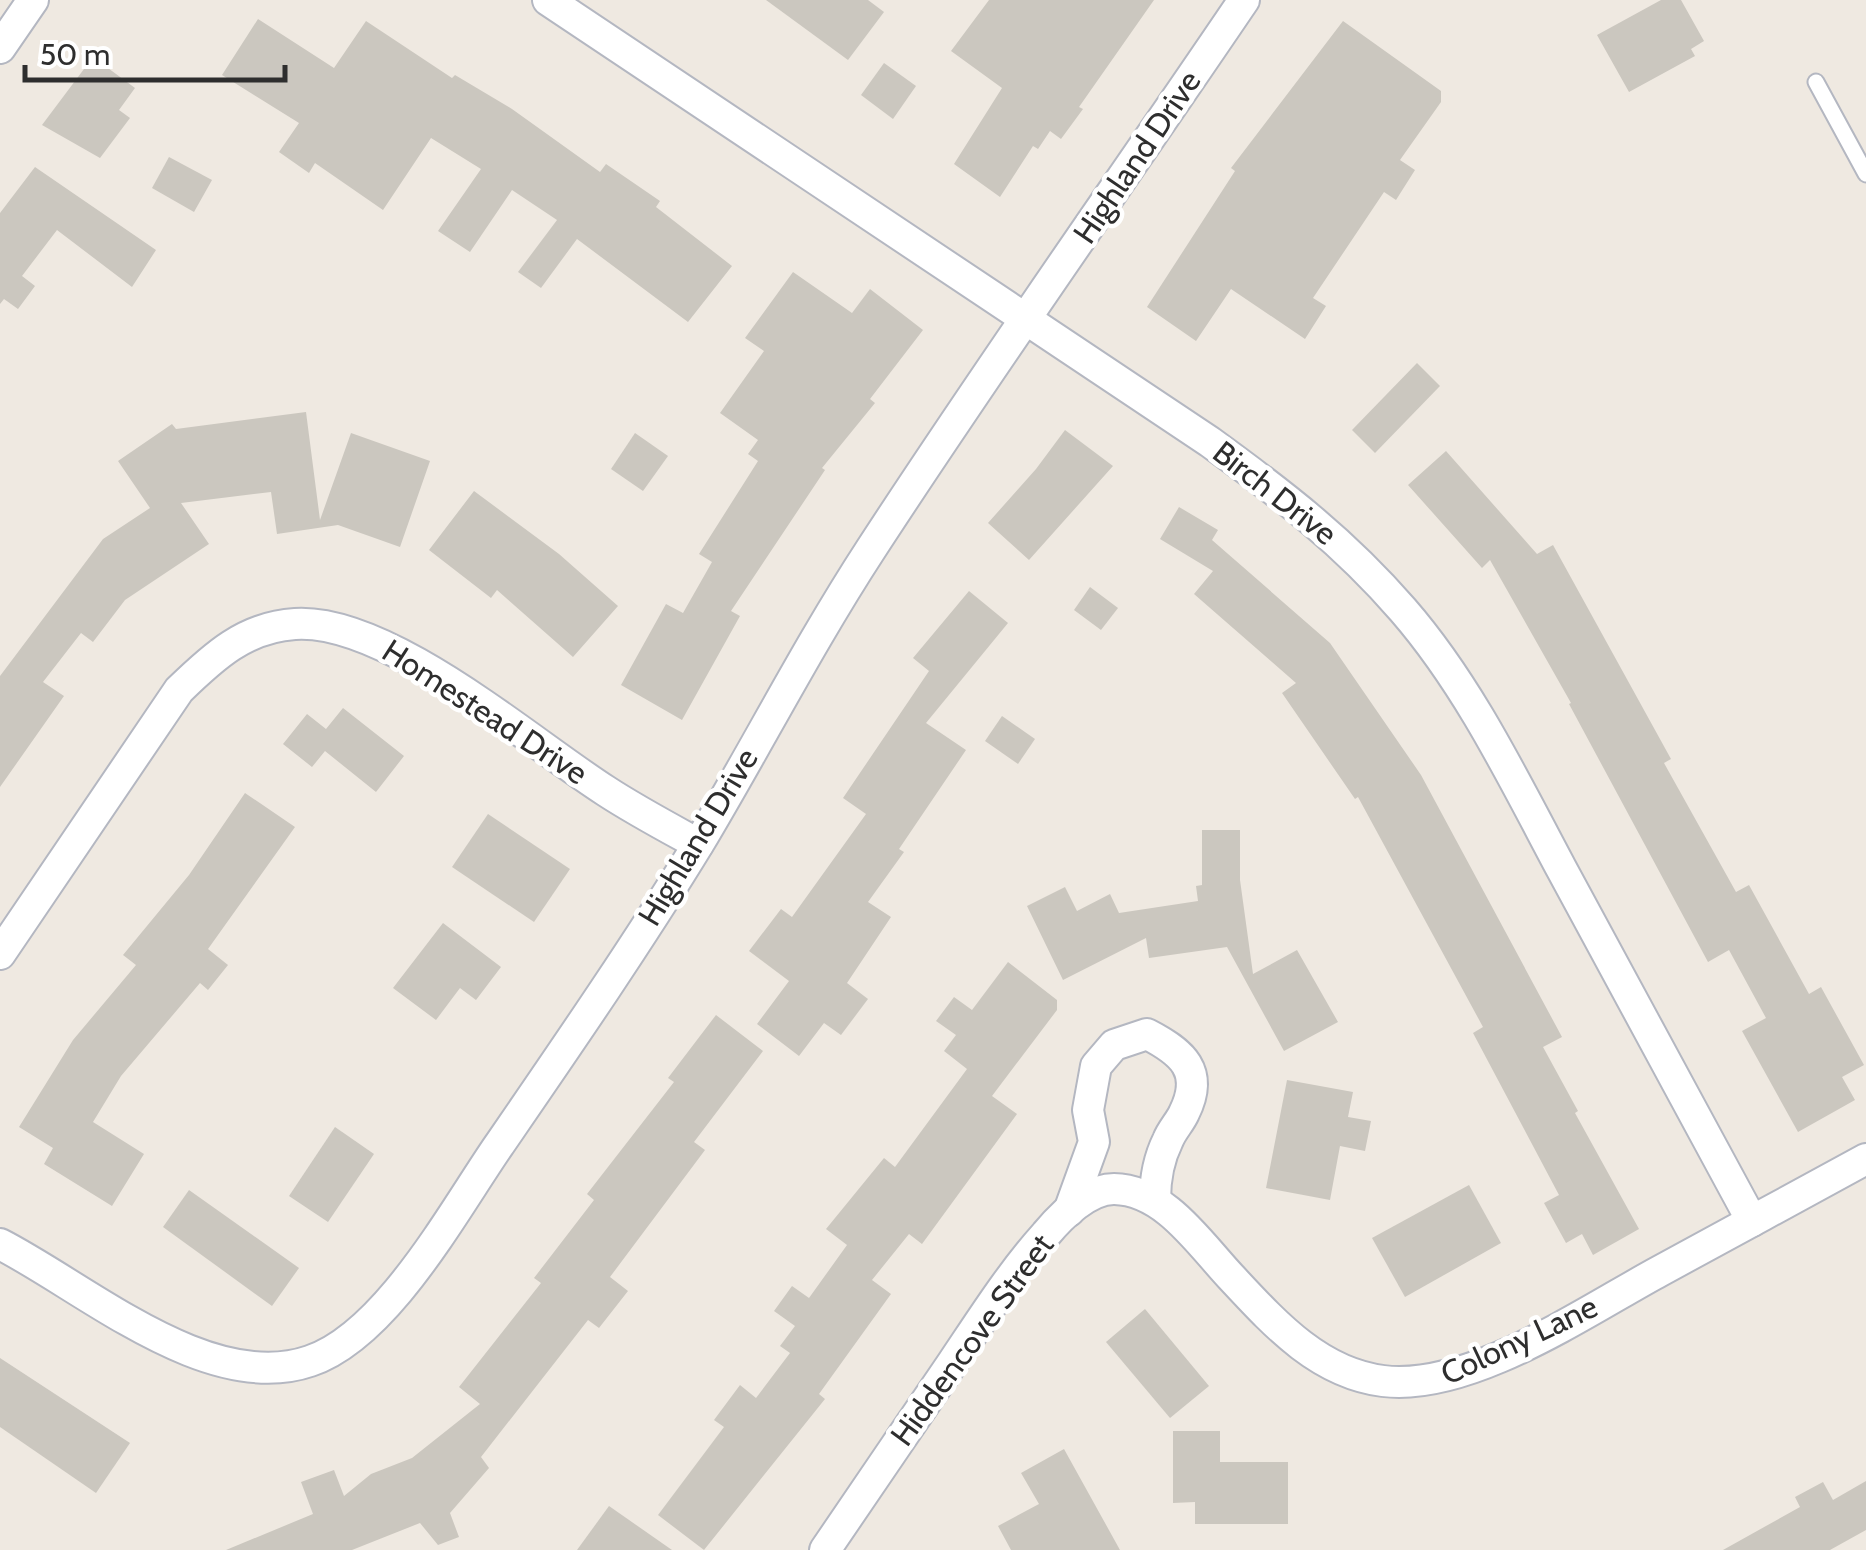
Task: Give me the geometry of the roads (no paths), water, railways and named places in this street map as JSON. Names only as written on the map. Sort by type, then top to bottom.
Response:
[{"type":"street","points":[[0,48],[32,0]]},
{"type":"street","name":"Birch Drive","points":[[548,0],[1295,504],[1354,556],[1406,614],[1455,679],[1509,770],[1752,1221]]},
{"type":"street","name":"Highland Drive","points":[[0,1244],[48,1268],[158,1338],[205,1358],[255,1367],[310,1361],[333,1350],[374,1318],[408,1278],[698,844],[802,659],[872,548],[1244,0]]},
{"type":"street","name":"Homestead Drive","points":[[0,954],[178,690],[236,641],[259,630],[294,624],[344,629],[413,660],[608,792],[698,844]]},
{"type":"street","points":[[1069,1211],[1094,1142],[1088,1110],[1096,1066],[1114,1045],[1147,1034],[1175,1048],[1193,1084],[1186,1111],[1168,1139],[1156,1172],[1155,1200]]},
{"type":"street","name":"Colony Lane","points":[[1155,1200],[1266,1314],[1308,1351],[1331,1365],[1384,1381],[1430,1381],[1480,1365],[1551,1331],[1866,1159]]},
{"type":"street","name":"Hiddencove Street","points":[[825,1550],[998,1296],[1046,1233],[1085,1199],[1108,1189],[1130,1190],[1155,1200]]},
{"type":"lane","points":[[1816,82],[1866,174]]}]
